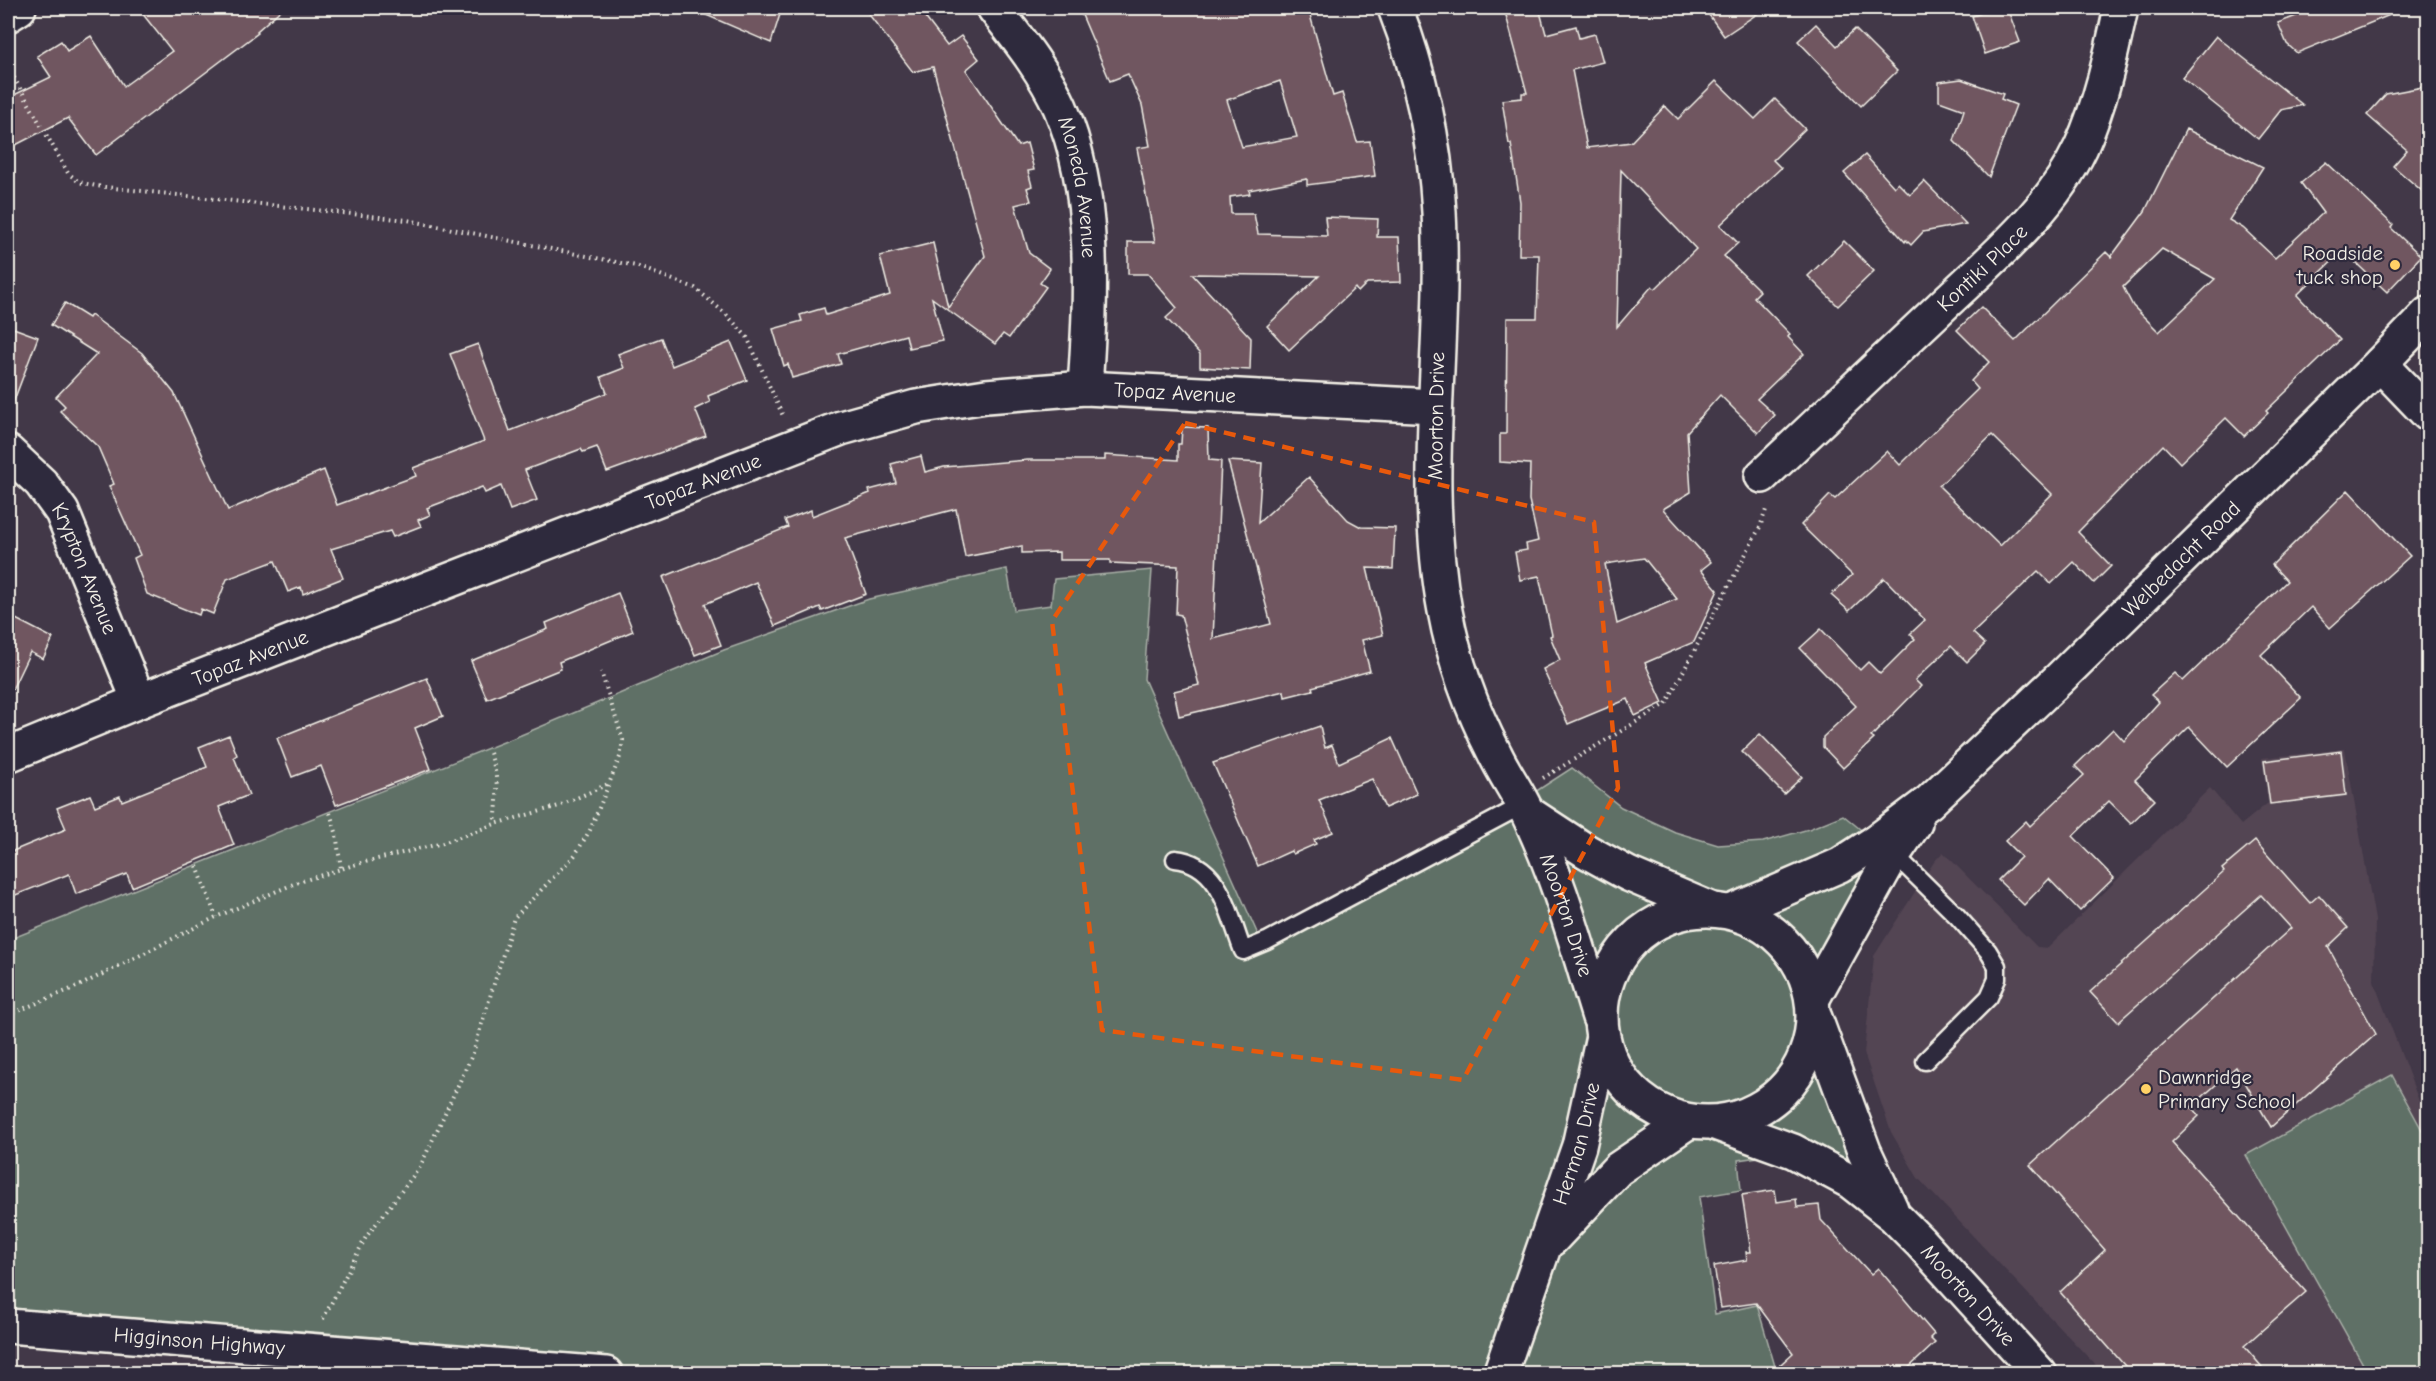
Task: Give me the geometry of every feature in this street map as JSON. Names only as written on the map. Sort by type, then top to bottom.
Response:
[{"type":"main road","points":[[8,15],[19,8]]},
{"type":"main road","name":"Moneda Avenue","points":[[994,8],[1033,59],[1059,105],[1072,140],[1084,185],[1088,273],[1085,388]]},
{"type":"main road","name":"Moorton Drive","points":[[1395,8],[1417,75],[1431,139],[1439,212],[1434,511],[1445,611],[1458,663],[1478,719],[1525,809],[1551,873],[1601,1029]]},
{"type":"main road","name":"Kontiki Place","points":[[1762,476],[2008,244],[2052,194],[2080,149],[2094,114],[2106,75],[2121,8]]},
{"type":"main road","name":"Welbedacht Road","points":[[1720,910],[1840,865],[1929,802],[2059,679],[2428,314]]},
{"type":"main road","points":[[2380,364],[2428,414]]},
{"type":"main road","name":"Topaz Avenue","points":[[8,755],[841,428],[916,406],[986,396],[1085,388],[1435,406]]},
{"type":"main road","name":"Krypton Avenue","points":[[8,452],[41,483],[62,512],[139,702]]},
{"type":"main road","name":"Welbedacht Road","points":[[1814,1008],[1894,855],[1929,802]]},
{"type":"main road","name":"Moorton Drive","points":[[1525,809],[1586,851],[1628,874],[1720,910]]},
{"type":"main road","points":[[1720,910],[1761,923],[1785,942],[1803,968],[1814,1008],[1807,1057],[1786,1090],[1753,1113],[1700,1123],[1634,1095],[1614,1071],[1601,1029],[1607,975],[1631,940],[1667,917],[1720,910]]},
{"type":"main road","name":"Moorton Drive","points":[[1814,1008],[1864,1151],[1894,1216]]},
{"type":"main road","name":"Herman Drive","points":[[1500,1374],[1580,1146],[1601,1029]]},
{"type":"main road","name":"Moorton Drive","points":[[1700,1123],[1793,1151],[1851,1182],[1894,1216],[2040,1374]]},
{"type":"main road","name":"Herman Drive","points":[[1547,1245],[1618,1169],[1700,1123]]},
{"type":"main road","name":"Higginson Highway","points":[[8,1326],[606,1374]]},
{"type":"lane","points":[[1175,859],[1187,860],[1206,870],[1216,881],[1243,951],[1267,941],[1525,809]]},
{"type":"lane","points":[[1894,855],[1957,916],[1988,951],[1997,966],[1996,979],[1989,997],[1925,1061]]},
{"type":"path","points":[[8,67],[68,173],[79,182],[96,186],[407,220],[636,266],[695,288],[726,314],[747,337],[796,446]]},
{"type":"path","points":[[1560,768],[1666,704],[1760,527],[1769,501],[1762,476]]},
{"type":"path","points":[[307,1349],[366,1237],[420,1167],[473,1053],[514,918],[575,855],[590,830],[620,757],[623,740],[600,672]]},
{"type":"path","points":[[490,753],[496,771],[499,794],[495,824]]},
{"type":"path","points":[[8,1015],[81,985],[216,917],[296,883],[443,843],[495,824],[559,806],[609,783]]},
{"type":"path","points":[[330,813],[341,869]]},
{"type":"path","points":[[197,866],[216,917]]},
{"type":"highlighted area","points":[[1185,423],[1594,522],[1618,788],[1463,1080],[1102,1030],[1052,621]]},
{"type":"shaded area","name":"Dawnridge Primary School","points":[[2345,749],[2375,920],[2374,982],[2428,1125],[2428,1373],[2103,1373],[1918,1178],[1891,1132],[1864,1053],[1874,956],[1934,862],[1943,852],[2037,947],[2048,948],[2210,788],[2241,825],[2268,803],[2262,758]]},
{"type":"green space","points":[[1007,569],[1014,610],[1051,605],[1054,579],[1152,570],[1144,679],[1259,937],[1518,803],[1572,768],[1621,807],[1675,832],[1718,845],[1763,842],[1809,829],[1843,815],[1894,857],[1816,999],[1896,1217],[1792,1152],[1738,1160],[1741,1190],[1699,1197],[1715,1314],[1757,1305],[1777,1373],[631,1374],[8,1323],[8,940],[521,735],[724,650],[869,599]]},
{"type":"green space","points":[[2392,1075],[2428,1141],[2428,1373],[2368,1373],[2246,1155]]},
{"type":"building","points":[[138,8],[283,8],[257,31],[258,33],[96,155],[68,118],[8,149],[8,98],[51,77],[37,56],[61,41],[67,51],[91,36],[124,86],[172,51]]},
{"type":"building","points":[[690,8],[782,8],[771,43]]},
{"type":"building","points":[[864,8],[918,8],[947,46],[961,36],[979,59],[966,70],[1018,146],[1027,143],[1034,170],[1028,171],[1032,186],[1027,188],[1031,201],[1015,205],[1029,253],[1050,269],[1040,283],[1046,287],[1009,338],[1003,334],[995,344],[932,298],[943,341],[909,348],[906,335],[838,354],[841,364],[792,378],[788,364],[784,366],[773,329],[802,321],[800,315],[824,308],[826,315],[890,295],[880,256],[933,243],[948,307],[985,256],[933,67],[913,72]]},
{"type":"building","points":[[1079,8],[1308,8],[1333,96],[1342,93],[1357,142],[1370,141],[1375,176],[1307,185],[1307,179],[1249,190],[1250,194],[1230,197],[1231,214],[1254,214],[1258,234],[1327,236],[1325,217],[1378,219],[1377,237],[1399,237],[1401,282],[1367,283],[1358,292],[1355,288],[1289,350],[1267,326],[1319,276],[1192,274],[1251,338],[1250,370],[1200,367],[1200,354],[1166,318],[1177,308],[1148,274],[1128,274],[1128,242],[1155,242],[1137,148],[1150,146],[1142,105],[1128,74],[1110,81]],"holes":[[[1280,81],[1297,137],[1242,147],[1227,100]]]},
{"type":"building","points":[[1504,8],[1539,8],[1546,34],[1576,26],[1579,38],[1595,34],[1603,62],[1572,70],[1587,148],[1631,142],[1665,106],[1678,119],[1716,81],[1755,119],[1775,99],[1805,129],[1773,160],[1781,168],[1720,225],[1738,243],[1724,256],[1760,291],[1754,297],[1790,334],[1788,337],[1804,354],[1757,399],[1775,415],[1758,433],[1720,395],[1687,432],[1691,492],[1663,509],[1711,562],[1701,570],[1718,590],[1694,642],[1645,663],[1663,703],[1635,716],[1628,699],[1568,724],[1543,669],[1560,660],[1550,636],[1552,635],[1539,576],[1520,580],[1515,552],[1527,550],[1526,544],[1538,541],[1529,500],[1530,464],[1500,462],[1500,434],[1506,434],[1507,318],[1537,318],[1539,255],[1519,255],[1520,202],[1502,100],[1522,98],[1522,93],[1527,93]],"holes":[[[1621,170],[1696,249],[1655,289],[1652,286],[1617,327]],[[1644,558],[1677,599],[1617,624],[1605,564]]]},
{"type":"building","points":[[1704,8],[1766,8],[1724,36]]},
{"type":"building","points":[[2007,8],[2020,42],[1985,54],[1972,16]]},
{"type":"building","points":[[2317,8],[2407,8],[2297,53],[2287,44],[2278,23]]},
{"type":"building","points":[[1816,24],[1837,46],[1855,29],[1897,71],[1861,106],[1798,41]]},
{"type":"building","points":[[2216,36],[2303,105],[2281,110],[2258,139],[2182,78]]},
{"type":"building","points":[[1961,79],[2003,94],[2001,99],[2016,105],[1989,177],[1954,141],[1964,110],[1939,101],[1939,82]]},
{"type":"building","points":[[2428,86],[2428,196],[2393,166],[2407,150],[2367,115],[2386,94]]},
{"type":"building","points":[[2186,129],[2263,167],[2229,220],[2243,228],[2275,258],[2323,213],[2301,183],[2326,162],[2393,225],[2391,228],[2421,256],[2387,292],[2343,251],[2297,295],[2340,340],[2266,411],[2268,413],[2244,436],[2226,418],[2180,463],[2163,445],[2078,532],[2111,566],[2094,583],[2074,562],[2051,584],[2038,571],[1973,633],[1985,644],[1967,662],[1951,646],[1915,680],[1921,686],[1871,737],[1874,739],[1843,768],[1823,747],[1823,737],[1856,706],[1800,648],[1821,629],[1860,670],[1868,662],[1880,674],[1915,639],[1910,634],[1925,620],[1884,578],[1849,611],[1831,595],[1852,575],[1801,525],[1830,495],[1835,499],[1887,451],[1900,465],[1978,389],[1971,381],[1989,362],[1957,330],[1981,307],[2015,341],[2106,252],[2111,257],[2145,211]],"holes":[[[2162,249],[2215,279],[2159,332],[2133,306],[2123,287]],[[1992,435],[2052,494],[2000,546],[1939,486]]]},
{"type":"building","points":[[1865,155],[1894,187],[1898,183],[1910,195],[1924,181],[1966,224],[1923,232],[1911,245],[1906,240],[1905,242],[1844,173]]},
{"type":"building","points":[[1844,241],[1874,271],[1838,306],[1808,276]]},
{"type":"building","points":[[65,303],[89,318],[91,315],[142,353],[174,393],[228,510],[324,470],[337,505],[416,476],[413,468],[484,441],[450,354],[478,344],[510,431],[607,393],[601,377],[624,368],[618,354],[661,338],[672,366],[731,342],[747,380],[708,396],[710,402],[695,409],[706,436],[607,472],[597,447],[583,452],[581,449],[525,470],[537,500],[510,510],[501,486],[485,493],[482,487],[427,508],[430,515],[418,520],[421,526],[393,537],[390,531],[331,549],[343,578],[303,594],[301,587],[288,592],[275,561],[227,579],[213,614],[201,609],[199,615],[147,594],[134,558],[140,555],[109,486],[114,484],[98,447],[60,411],[65,406],[56,397],[97,354],[51,325]]},
{"type":"building","points":[[8,326],[38,337],[10,411],[8,411]]},
{"type":"building","points":[[1182,427],[1208,428],[1209,460],[1221,461],[1213,639],[1271,624],[1228,461],[1262,463],[1258,523],[1309,477],[1348,520],[1361,527],[1395,528],[1393,569],[1367,568],[1383,635],[1362,640],[1370,671],[1285,697],[1284,691],[1179,716],[1174,691],[1199,685],[1181,615],[1176,614],[1178,566],[1110,563],[1110,560],[1059,560],[1059,552],[1022,553],[1022,546],[965,557],[956,509],[845,538],[866,594],[822,611],[820,607],[775,626],[756,582],[705,604],[721,645],[695,655],[663,577],[788,527],[785,520],[811,510],[812,516],[870,493],[869,490],[896,483],[891,464],[921,456],[925,472],[944,467],[1028,460],[1105,460],[1105,455],[1178,460],[1178,444],[1181,444]]},
{"type":"building","points":[[2348,490],[2410,556],[2330,628],[2311,607],[2261,655],[2301,698],[2227,767],[2189,727],[2135,780],[2155,800],[2131,823],[2109,801],[2073,836],[2114,878],[2080,911],[2049,879],[2024,905],[1998,880],[2021,857],[2005,841],[2026,821],[2030,826],[2084,775],[2075,766],[2113,729],[2124,741],[2159,702],[2151,695],[2175,673],[2183,681],[2287,581],[2272,565]]},
{"type":"building","points":[[618,593],[633,631],[559,662],[561,669],[487,699],[471,661],[548,629],[546,623]]},
{"type":"building","points":[[8,615],[53,638],[43,659],[30,652],[8,698]]},
{"type":"building","points":[[427,678],[443,716],[415,728],[431,769],[336,805],[321,766],[292,777],[277,738]]},
{"type":"building","points":[[1320,726],[1325,748],[1332,745],[1339,763],[1392,738],[1417,794],[1385,808],[1372,779],[1319,800],[1333,832],[1314,840],[1316,844],[1293,854],[1291,851],[1258,866],[1213,763]]},
{"type":"building","points":[[1760,734],[1802,777],[1784,794],[1742,752]]},
{"type":"building","points":[[229,735],[237,755],[234,757],[249,795],[219,807],[234,845],[132,887],[127,874],[76,894],[69,874],[8,898],[8,853],[66,829],[57,808],[90,795],[95,806],[120,796],[122,801],[207,767],[199,747]]},
{"type":"building","points":[[2341,751],[2346,795],[2270,804],[2264,761]]},
{"type":"building","points":[[2255,841],[2310,903],[2319,895],[2348,928],[2328,947],[2376,1034],[2271,1127],[2236,1067],[2191,1107],[2199,1116],[2172,1142],[2306,1292],[2244,1346],[2268,1374],[2132,1374],[2060,1292],[2105,1250],[2030,1165],[2291,928],[2261,895],[2118,1022],[2090,992],[2224,872],[2222,869]]},
{"type":"building","points":[[1775,1190],[1777,1202],[1796,1199],[1797,1207],[1819,1205],[1821,1220],[1871,1274],[1878,1268],[1934,1334],[1930,1338],[1935,1343],[1902,1374],[1770,1374],[1793,1353],[1756,1303],[1721,1308],[1714,1266],[1747,1260],[1746,1252],[1751,1252],[1742,1195]]},
{"type":"place","name":"Roadside tuck shop","points":[[2395,265]]},
{"type":"place","name":"Dawnridge Primary School","points":[[2146,1089]]}]
